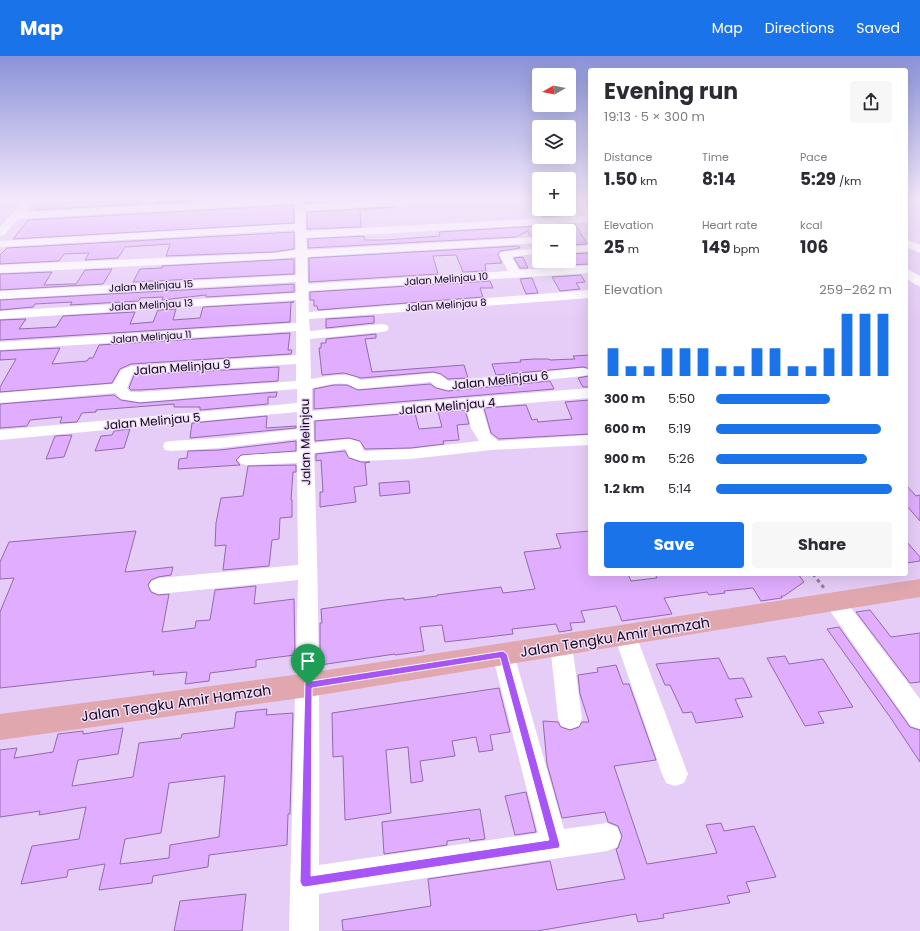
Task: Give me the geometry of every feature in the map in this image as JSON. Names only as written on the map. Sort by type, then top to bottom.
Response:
[{"type":"main road","name":"Jalan Tengku Amir Hamzah","points":[[0,727],[308,685],[920,588]]},
{"type":"street","points":[[0,244],[135,240]]},
{"type":"street","points":[[65,256],[120,250],[183,240]]},
{"type":"street","points":[[206,240],[301,255],[328,240]]},
{"type":"street","points":[[206,240],[221,242]]},
{"type":"street","name":"Jalan Melinjau","points":[[301,240],[308,572],[308,685],[304,931]]},
{"type":"street","points":[[222,270],[301,255],[405,240]]},
{"type":"street","points":[[0,269],[301,255],[532,240]]},
{"type":"street","points":[[908,243],[920,250]]},
{"type":"street","points":[[576,249],[588,248]]},
{"type":"street","points":[[515,274],[505,254],[532,252]]},
{"type":"street","name":"Jalan Melinjau 10","points":[[301,255],[515,274],[588,269]]},
{"type":"street","name":"Jalan Melinjau 15","points":[[0,294],[301,255]]},
{"type":"street","name":"Jalan Melinjau 13","points":[[0,314],[301,255]]},
{"type":"street","points":[[24,268],[18,275],[21,280],[110,277]]},
{"type":"street","points":[[908,273],[920,282]]},
{"type":"street","name":"Jalan Melinjau 8","points":[[303,326],[588,294]]},
{"type":"street","points":[[303,326],[382,328]]},
{"type":"street","name":"Jalan Melinjau 11","points":[[0,346],[303,326]]},
{"type":"street","name":"Jalan Melinjau 9","points":[[120,388],[126,373],[131,370],[304,359]]},
{"type":"street","name":"Jalan Melinjau 6","points":[[120,388],[126,396],[140,397],[304,385],[348,379],[356,381],[358,385],[433,377],[436,378],[441,384],[448,386],[583,372]]},
{"type":"street","points":[[534,376],[545,399]]},
{"type":"street","points":[[358,385],[359,414]]},
{"type":"street","points":[[0,398],[120,388]]},
{"type":"street","name":"Jalan Melinjau 4","points":[[305,412],[359,414],[473,403],[545,399],[588,393]]},
{"type":"street","points":[[473,403],[483,438],[488,444],[492,445]]},
{"type":"street","name":"Jalan Melinjau 5","points":[[0,435],[305,412]]},
{"type":"street","points":[[171,446],[220,443],[305,446],[353,444],[355,453],[361,456],[411,454],[492,445],[506,446],[588,440]]},
{"type":"street","points":[[247,460],[305,446]]},
{"type":"street","points":[[159,586],[308,572]]},
{"type":"street","points":[[835,602],[920,718]]},
{"type":"street","points":[[625,635],[675,774]]},
{"type":"street","points":[[561,645],[570,718]]},
{"type":"street","points":[[503,654],[555,845]]},
{"type":"street","points":[[305,882],[606,837]]},
{"type":"building","points":[[153,240],[294,240],[294,249],[274,252],[166,256],[170,244],[125,247],[118,258],[85,260],[89,253],[64,254],[59,261],[0,264],[0,255],[7,248]]},
{"type":"building","points":[[308,240],[462,240],[308,248]]},
{"type":"building","points":[[576,240],[584,240],[587,244],[576,245]]},
{"type":"building","points":[[519,246],[520,248],[500,251],[498,255],[502,263],[485,264],[486,271],[463,272],[456,255],[433,256],[438,274],[309,282],[309,258]]},
{"type":"building","points":[[588,253],[588,264],[576,265],[576,254]]},
{"type":"building","points":[[523,257],[528,268],[520,268],[514,258]]},
{"type":"building","points":[[294,259],[294,274],[133,282],[140,269],[162,268],[162,266]]},
{"type":"building","points":[[112,269],[103,284],[0,290],[0,274],[52,272],[44,285],[76,284],[85,270]]},
{"type":"building","points":[[581,275],[585,282],[576,283],[580,289],[560,291],[552,277]]},
{"type":"building","points":[[532,278],[538,293],[526,294],[520,279]]},
{"type":"building","points":[[490,281],[493,288],[480,288],[483,297],[318,310],[317,306],[314,306],[314,300],[310,300],[310,292]]},
{"type":"building","points":[[294,284],[294,292],[206,297],[206,295],[162,300],[163,297],[140,298],[139,301],[70,305],[72,302],[35,304],[33,307],[0,310],[0,300]]},
{"type":"building","points":[[291,302],[290,322],[0,340],[0,320],[26,319],[19,329],[56,327],[63,316],[135,312],[130,324],[153,322],[158,310],[176,309],[173,320],[200,318],[203,307]]},
{"type":"building","points":[[374,316],[374,323],[326,328],[326,319]]},
{"type":"building","points":[[290,333],[288,350],[292,350],[291,354],[131,364],[120,369],[112,383],[0,392],[0,387],[16,359],[0,360],[0,351],[60,348],[52,364],[87,361],[89,358],[93,358],[99,345]]},
{"type":"building","points":[[376,334],[376,338],[365,339],[372,372],[464,365],[468,378],[448,379],[441,374],[433,372],[361,378],[344,373],[322,375],[319,348],[321,348],[321,343],[326,343],[326,339]]},
{"type":"building","points":[[588,355],[588,368],[583,367],[496,375],[492,364],[521,362],[520,360],[534,359],[575,359],[573,356]]},
{"type":"building","points":[[279,367],[278,381],[140,390],[131,390],[129,388],[134,375]]},
{"type":"building","points":[[588,376],[588,387],[583,387],[578,378]]},
{"type":"building","points":[[550,381],[554,389],[314,409],[314,389],[334,385],[347,385],[358,390],[430,384],[436,388],[448,391]]},
{"type":"building","points":[[277,392],[276,397],[268,397],[268,404],[200,410],[200,407],[174,407],[174,404],[96,410],[96,412],[82,413],[77,422],[60,423],[61,417],[30,420],[27,426],[0,428],[0,404],[114,395],[121,400],[140,403]]},
{"type":"building","points":[[588,400],[588,434],[499,439],[491,433],[484,408],[526,405],[532,420],[537,419],[538,422],[572,419],[565,402]]},
{"type":"building","points":[[465,410],[469,424],[457,425],[459,440],[443,441],[444,444],[411,448],[365,449],[360,441],[349,438],[315,441],[315,421],[415,413],[419,429],[442,427],[438,412]]},
{"type":"building","points":[[267,416],[266,428],[296,426],[296,428],[190,438],[192,423]]},
{"type":"building","points":[[130,429],[124,448],[95,451],[101,436],[112,435],[114,431]]},
{"type":"building","points":[[72,435],[64,457],[46,459],[55,436]]},
{"type":"building","points":[[296,441],[296,451],[241,455],[236,460],[240,465],[178,469],[179,459],[187,458],[188,451],[220,450]]},
{"type":"building","points":[[345,451],[349,458],[361,462],[370,462],[365,463],[367,485],[354,487],[356,502],[320,507],[320,492],[323,492],[321,460],[316,461],[316,454]]},
{"type":"building","points":[[296,465],[296,472],[293,472],[291,500],[292,517],[280,518],[279,539],[272,540],[269,566],[223,570],[226,545],[215,546],[216,523],[221,498],[243,496],[248,466]]},
{"type":"building","points":[[409,481],[410,493],[380,496],[379,483]]},
{"type":"building","points":[[908,487],[916,496],[920,495],[920,521],[908,507]]},
{"type":"building","points":[[136,531],[125,572],[173,567],[171,575],[158,577],[151,580],[148,585],[151,592],[158,595],[169,594],[162,632],[195,628],[196,621],[210,620],[215,590],[256,586],[254,604],[294,599],[295,655],[256,660],[256,667],[210,673],[209,681],[185,684],[187,672],[153,675],[154,671],[0,688],[0,612],[14,578],[0,579],[0,562],[9,542]]},
{"type":"building","points":[[588,531],[588,576],[629,576],[631,581],[657,578],[656,576],[800,576],[804,582],[784,596],[781,596],[782,598],[761,601],[753,588],[724,591],[725,593],[709,595],[707,592],[664,598],[672,614],[622,621],[616,606],[581,611],[585,622],[570,623],[572,630],[559,632],[556,624],[512,629],[513,634],[445,642],[442,625],[420,627],[424,651],[320,665],[320,623],[322,623],[321,609],[501,587],[503,593],[535,589],[524,552],[561,548],[556,534]]},
{"type":"building","points":[[908,543],[920,557],[920,561],[908,563]]},
{"type":"building","points":[[870,610],[891,637],[920,633],[920,682],[910,683],[856,612]]},
{"type":"building","points":[[839,627],[910,727],[920,730],[920,762],[890,717],[827,629]]},
{"type":"building","points":[[785,656],[789,664],[823,659],[853,707],[818,712],[824,723],[805,726],[767,658]]},
{"type":"building","points":[[719,658],[729,679],[743,678],[752,697],[735,699],[743,717],[696,723],[692,712],[683,713],[670,685],[665,685],[656,664]]},
{"type":"building","points":[[616,665],[623,684],[629,684],[656,760],[614,766],[647,864],[717,853],[706,825],[721,823],[724,831],[754,826],[776,877],[746,882],[750,892],[727,896],[730,903],[663,914],[664,918],[638,922],[636,914],[537,931],[343,931],[342,920],[431,906],[428,879],[550,861],[557,890],[625,879],[616,849],[618,848],[622,836],[618,826],[608,822],[605,812],[562,818],[547,764],[543,721],[558,722],[561,727],[570,730],[579,727],[582,722],[589,722],[580,694],[578,675],[598,672],[597,668]]},
{"type":"building","points":[[499,688],[510,732],[490,735],[493,750],[479,752],[476,737],[452,741],[455,756],[420,761],[423,781],[411,783],[408,747],[386,750],[391,813],[345,820],[343,756],[333,757],[332,713]]},
{"type":"building","points":[[267,709],[266,715],[293,713],[290,814],[288,814],[287,845],[209,855],[208,867],[153,876],[152,883],[99,890],[105,864],[68,870],[67,877],[21,884],[32,846],[79,839],[86,807],[39,815],[40,811],[0,817],[0,750],[17,748],[14,758],[53,752],[58,734],[83,731],[83,734],[123,728],[118,754],[78,760],[72,786],[133,777],[139,743],[181,738],[182,734],[234,728],[236,712]],"holes":[[[225,776],[219,837],[170,845],[169,858],[120,864],[125,839],[161,833],[169,783]]]},
{"type":"building","points":[[526,792],[536,832],[515,835],[505,796]]},
{"type":"building","points":[[480,809],[485,839],[470,841],[469,838],[447,841],[447,845],[384,854],[382,822]]},
{"type":"building","points":[[246,894],[242,931],[174,931],[180,901]]},
{"type":"route","points":[[503,654],[555,845],[305,882],[308,685],[503,654]]}]
